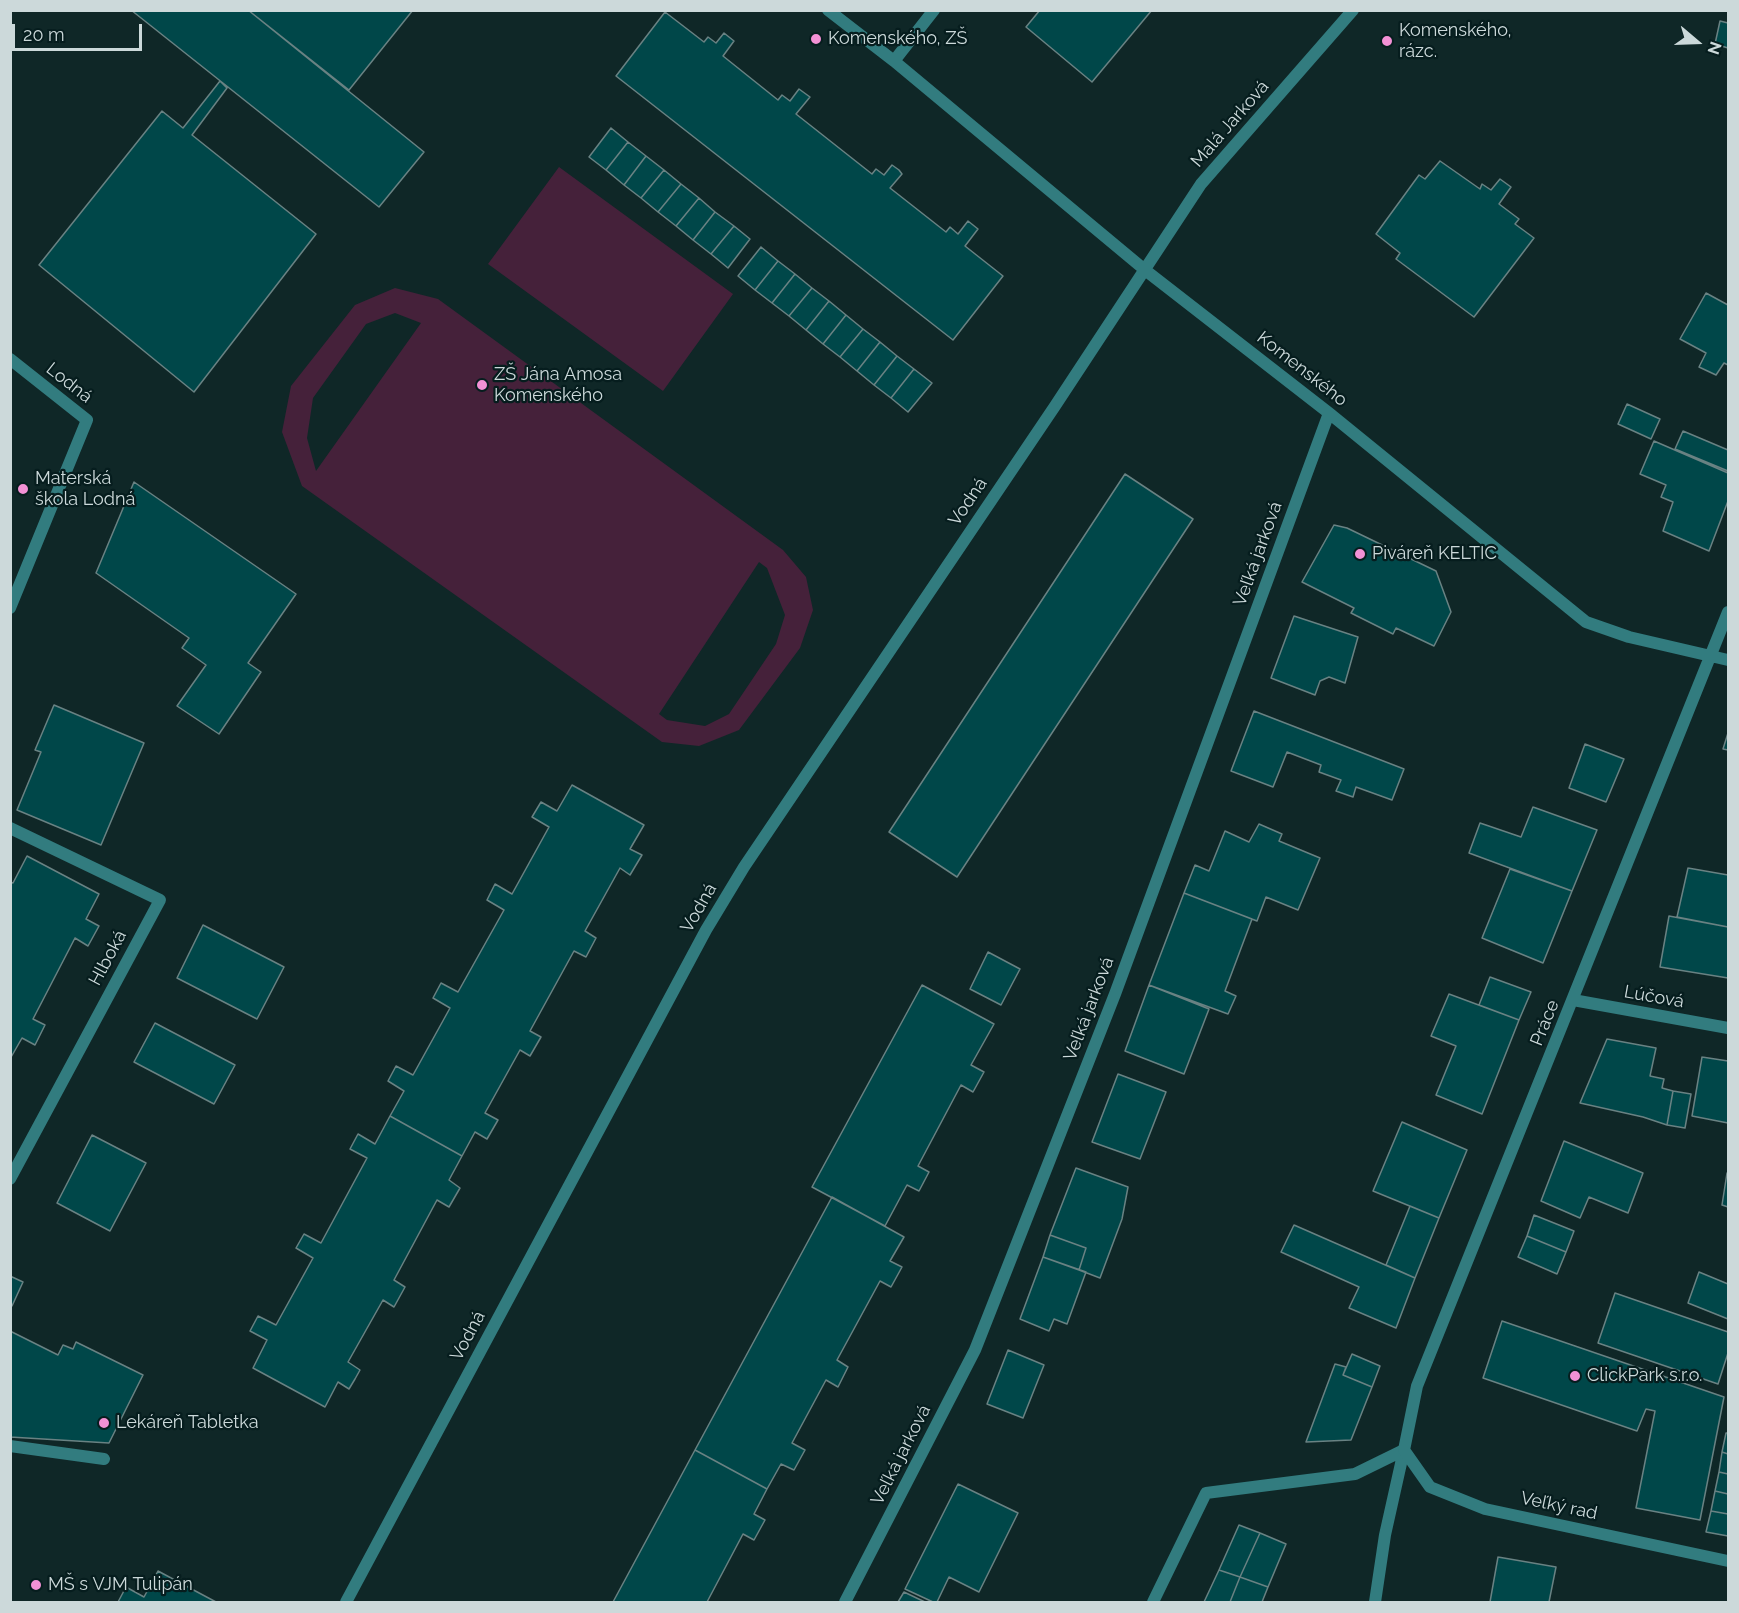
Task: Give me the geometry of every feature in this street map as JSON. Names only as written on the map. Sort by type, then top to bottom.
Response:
[{"type":"street","name":"Komenského","points":[[828,10],[1145,270],[1329,412],[1586,622],[1629,637],[1728,660]]},
{"type":"street","points":[[894,62],[934,10]]},
{"type":"street","name":"Malá Jarková","points":[[1145,270],[1202,184],[1353,10]]},
{"type":"street","name":"Vodná","points":[[346,1602],[712,921],[744,867],[1145,270]]},
{"type":"street","name":"Lodná","points":[[10,359],[87,420],[10,608]]},
{"type":"street","name":"Veľká jarková","points":[[845,1602],[975,1350],[1119,983],[1329,412]]},
{"type":"street","name":"Práce","points":[[1376,1602],[1385,1535],[1417,1386],[1728,612]]},
{"type":"street","name":"Hlboká","points":[[10,828],[160,900],[10,1179]]},
{"type":"street","name":"Lúčová","points":[[1573,1000],[1728,1028]]},
{"type":"street","points":[[10,1446],[104,1459]]},
{"type":"street","points":[[1153,1602],[1206,1493],[1355,1474],[1404,1450]]},
{"type":"street","name":"Veľký rad","points":[[1404,1450],[1430,1487],[1485,1509],[1728,1561]]},
{"type":"shaded area","points":[[559,167],[733,294],[663,391],[488,264]]},
{"type":"shaded area","points":[[395,288],[438,299],[783,550],[806,577],[813,610],[800,648],[739,730],[699,746],[662,742],[302,486],[282,432],[291,386],[355,305]],"holes":[[[395,313],[421,323],[316,471],[307,438],[313,398],[366,324]],[[759,562],[767,568],[785,615],[776,644],[729,714],[705,726],[667,720],[659,714]]]},
{"type":"building","points":[[131,10],[248,10],[424,152],[379,207]]},
{"type":"building","points":[[248,10],[413,10],[349,90]]},
{"type":"building","points":[[1040,10],[1152,10],[1092,82],[1026,27]]},
{"type":"building","points":[[665,12],[704,42],[708,37],[716,43],[724,33],[734,41],[723,56],[778,100],[782,95],[790,101],[799,89],[810,97],[796,114],[872,174],[876,169],[884,175],[892,165],[899,170],[902,174],[890,188],[946,232],[950,227],[958,234],[968,221],[978,229],[965,246],[1003,276],[953,340],[616,76]]},
{"type":"building","points":[[1720,21],[1728,23],[1728,48],[1715,44]]},
{"type":"building","points":[[220,81],[227,88],[192,135],[316,234],[194,392],[39,265],[162,111],[183,128]]},
{"type":"building","points":[[611,128],[628,142],[606,170],[589,157]]},
{"type":"building","points":[[628,142],[646,156],[624,185],[606,170]]},
{"type":"building","points":[[646,156],[664,170],[641,198],[624,185]]},
{"type":"building","points":[[1440,161],[1480,189],[1482,184],[1491,190],[1500,179],[1511,187],[1499,204],[1519,219],[1515,224],[1534,238],[1474,317],[1396,259],[1400,253],[1376,234],[1419,175],[1425,179]]},
{"type":"building","points":[[664,170],[681,184],[658,212],[641,198]]},
{"type":"building","points":[[681,184],[699,198],[676,226],[658,212]]},
{"type":"building","points":[[699,198],[715,212],[693,240],[676,226]]},
{"type":"building","points":[[715,212],[734,226],[711,254],[693,240]]},
{"type":"building","points":[[734,226],[750,239],[728,268],[711,254]]},
{"type":"building","points":[[761,247],[778,261],[755,290],[738,276]]},
{"type":"building","points":[[778,261],[795,274],[772,303],[755,290]]},
{"type":"building","points":[[795,274],[812,288],[789,316],[772,303]]},
{"type":"building","points":[[812,288],[829,301],[806,330],[789,316]]},
{"type":"building","points":[[1706,293],[1728,305],[1728,365],[1724,363],[1716,375],[1699,367],[1706,353],[1680,339]]},
{"type":"building","points":[[829,301],[846,315],[823,344],[806,330]]},
{"type":"building","points":[[846,315],[863,329],[840,357],[823,344]]},
{"type":"building","points":[[863,329],[880,342],[857,371],[840,357]]},
{"type":"building","points":[[880,342],[897,356],[874,385],[857,371]]},
{"type":"building","points":[[897,356],[914,369],[891,398],[874,385]]},
{"type":"building","points":[[914,369],[932,383],[908,412],[891,398]]},
{"type":"building","points":[[1627,404],[1660,419],[1651,439],[1618,424]]},
{"type":"building","points":[[1683,431],[1728,450],[1728,471],[1675,449]]},
{"type":"building","points":[[1654,441],[1728,473],[1728,501],[1709,551],[1663,531],[1673,502],[1661,497],[1666,485],[1640,474]]},
{"type":"building","points":[[1125,474],[1193,519],[957,877],[889,832]]},
{"type":"building","points":[[134,482],[296,594],[248,663],[261,672],[219,734],[177,706],[206,665],[182,648],[189,638],[96,573]]},
{"type":"building","points":[[1334,525],[1347,528],[1436,571],[1451,612],[1434,646],[1396,628],[1393,634],[1351,613],[1354,608],[1302,582]]},
{"type":"building","points":[[1294,616],[1358,637],[1345,683],[1329,677],[1320,681],[1315,695],[1271,678]]},
{"type":"building","points":[[54,705],[144,743],[101,845],[17,810],[41,752],[35,750]]},
{"type":"building","points":[[1254,711],[1404,769],[1392,800],[1356,787],[1353,797],[1336,791],[1341,780],[1319,772],[1321,765],[1287,752],[1273,787],[1231,771]]},
{"type":"building","points":[[1728,733],[1728,750],[1723,749]]},
{"type":"building","points":[[1585,744],[1624,759],[1606,802],[1569,788]]},
{"type":"building","points":[[572,785],[644,825],[630,849],[642,855],[630,875],[620,868],[585,931],[596,938],[586,957],[574,951],[530,1031],[541,1037],[530,1056],[520,1050],[485,1113],[498,1120],[487,1139],[475,1132],[462,1156],[390,1116],[404,1091],[388,1081],[396,1066],[413,1075],[450,1008],[433,998],[441,983],[458,992],[504,910],[487,900],[495,884],[512,894],[549,827],[532,817],[541,802],[557,811]]},
{"type":"building","points":[[1533,807],[1597,830],[1572,891],[1469,853],[1480,823],[1521,837]]},
{"type":"building","points":[[1259,824],[1282,834],[1279,841],[1320,858],[1298,910],[1266,897],[1257,921],[1184,893],[1195,865],[1209,871],[1225,831],[1249,842]]},
{"type":"building","points":[[27,856],[99,894],[86,919],[99,926],[88,946],[75,938],[33,1019],[45,1025],[35,1045],[22,1038],[10,1059],[10,882],[13,883]]},
{"type":"building","points":[[1688,868],[1728,875],[1728,927],[1677,917]]},
{"type":"building","points":[[1510,869],[1572,891],[1543,963],[1482,938]]},
{"type":"building","points":[[1184,893],[1252,919],[1225,991],[1236,996],[1228,1014],[1149,985]]},
{"type":"building","points":[[1669,916],[1728,927],[1728,978],[1660,967]]},
{"type":"building","points":[[203,925],[284,967],[257,1019],[177,978]]},
{"type":"building","points":[[988,952],[1020,969],[1001,1005],[970,989]]},
{"type":"building","points":[[1490,977],[1531,992],[1519,1020],[1479,1005]]},
{"type":"building","points":[[922,985],[994,1024],[971,1065],[984,1072],[973,1092],[961,1085],[918,1166],[929,1172],[919,1191],[907,1185],[885,1226],[812,1187]]},
{"type":"building","points":[[1149,985],[1209,1009],[1184,1074],[1125,1051]]},
{"type":"building","points":[[1449,994],[1519,1020],[1482,1114],[1436,1095],[1456,1046],[1431,1036]]},
{"type":"building","points":[[155,1023],[235,1065],[214,1104],[134,1062]]},
{"type":"building","points":[[1607,1039],[1656,1048],[1650,1076],[1664,1079],[1662,1088],[1673,1091],[1667,1125],[1643,1117],[1580,1103]]},
{"type":"building","points":[[1702,1057],[1728,1061],[1728,1123],[1692,1116]]},
{"type":"building","points":[[1118,1074],[1166,1092],[1140,1159],[1092,1142]]},
{"type":"building","points":[[1673,1091],[1691,1094],[1685,1128],[1667,1125]]},
{"type":"building","points":[[390,1116],[462,1156],[449,1180],[460,1188],[449,1207],[437,1200],[394,1280],[405,1287],[394,1307],[383,1300],[348,1362],[360,1370],[349,1389],[338,1382],[325,1407],[253,1368],[267,1340],[250,1331],[258,1316],[276,1325],[313,1258],[296,1248],[304,1234],[321,1243],[367,1158],[350,1149],[358,1134],[375,1144]]},
{"type":"building","points":[[1402,1122],[1467,1150],[1439,1218],[1373,1191]]},
{"type":"building","points":[[92,1135],[146,1163],[110,1231],[57,1203]]},
{"type":"building","points":[[1564,1141],[1643,1173],[1628,1213],[1589,1197],[1580,1218],[1541,1201]]},
{"type":"building","points":[[1076,1168],[1128,1187],[1122,1219],[1100,1278],[1079,1270],[1086,1248],[1050,1235]]},
{"type":"building","points":[[1728,1173],[1728,1207],[1722,1205]]},
{"type":"building","points":[[832,1197],[904,1237],[890,1261],[902,1267],[891,1287],[880,1281],[837,1360],[848,1367],[838,1387],[826,1380],[792,1443],[805,1450],[794,1470],[781,1464],[767,1489],[695,1450]]},
{"type":"building","points":[[1410,1206],[1439,1218],[1415,1278],[1386,1265]]},
{"type":"building","points":[[1534,1215],[1574,1231],[1566,1252],[1527,1236]]},
{"type":"building","points":[[1294,1225],[1415,1278],[1396,1328],[1349,1308],[1359,1287],[1281,1252]]},
{"type":"building","points":[[1050,1235],[1086,1248],[1079,1270],[1043,1257]]},
{"type":"building","points":[[1527,1236],[1566,1252],[1557,1274],[1518,1257]]},
{"type":"building","points":[[1043,1257],[1086,1272],[1067,1324],[1054,1319],[1049,1331],[1020,1319]]},
{"type":"building","points":[[1699,1272],[1728,1284],[1728,1319],[1688,1303]]},
{"type":"building","points":[[10,1276],[23,1282],[12,1306],[10,1305]]},
{"type":"building","points":[[1615,1293],[1728,1332],[1728,1353],[1718,1384],[1598,1343]]},
{"type":"building","points":[[1502,1321],[1724,1397],[1700,1520],[1636,1508],[1655,1411],[1646,1409],[1637,1431],[1483,1378]]},
{"type":"building","points":[[10,1331],[58,1355],[63,1345],[73,1349],[76,1342],[143,1375],[109,1443],[10,1437]]},
{"type":"building","points":[[1008,1350],[1044,1365],[1023,1418],[987,1404]]},
{"type":"building","points":[[1352,1354],[1380,1366],[1372,1387],[1343,1375]]},
{"type":"building","points":[[1335,1364],[1346,1367],[1343,1375],[1372,1387],[1351,1440],[1306,1442]]},
{"type":"building","points":[[1726,1433],[1728,1433],[1728,1454],[1722,1452]]},
{"type":"building","points":[[695,1450],[767,1489],[754,1514],[765,1520],[754,1540],[743,1534],[707,1602],[613,1602]]},
{"type":"building","points":[[1722,1452],[1728,1454],[1728,1474],[1719,1472]]},
{"type":"building","points":[[1719,1472],[1728,1474],[1728,1494],[1715,1491]]},
{"type":"building","points":[[958,1484],[1018,1513],[979,1592],[949,1577],[937,1602],[933,1602],[905,1589]]},
{"type":"building","points":[[1715,1491],[1728,1494],[1728,1514],[1711,1511]]},
{"type":"building","points":[[1711,1511],[1728,1514],[1728,1536],[1706,1532]]},
{"type":"building","points":[[1239,1525],[1260,1533],[1240,1577],[1219,1570]]},
{"type":"building","points":[[1260,1533],[1286,1544],[1268,1587],[1240,1577]]},
{"type":"building","points":[[1498,1557],[1556,1567],[1549,1602],[1490,1602]]},
{"type":"building","points":[[1219,1570],[1240,1577],[1230,1602],[1204,1602]]},
{"type":"building","points":[[158,1571],[216,1602],[118,1602],[126,1587],[144,1597]]},
{"type":"building","points":[[1240,1577],[1268,1587],[1262,1602],[1230,1602]]},
{"type":"building","points":[[904,1592],[925,1602],[898,1602]]},
{"type":"place","name":"Komenského, ZŠ","points":[[816,39]]},
{"type":"place","name":"Komenského, rázc.","points":[[1387,41]]},
{"type":"place","name":"ZŠ Jána Amosa Komenského","points":[[482,385]]},
{"type":"place","name":"Materská škola Lodná","points":[[23,489]]},
{"type":"place","name":"Piváreň KELTIC","points":[[1360,554]]},
{"type":"place","name":"ClickPark s.r.o.","points":[[1575,1376]]},
{"type":"place","name":"Lekáreň Tabletka","points":[[104,1423]]},
{"type":"place","name":"MŠ s VJM Tulipán","points":[[36,1585]]}]
